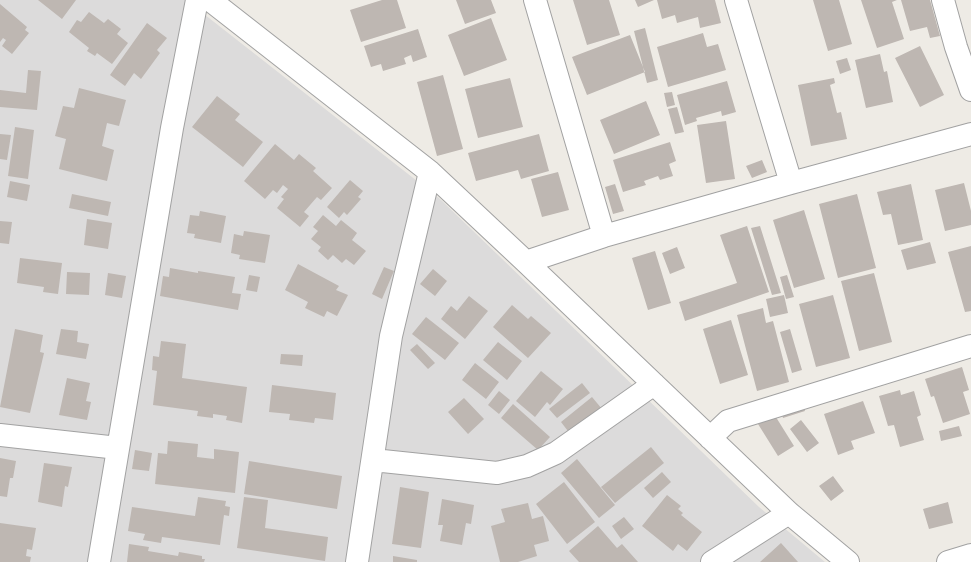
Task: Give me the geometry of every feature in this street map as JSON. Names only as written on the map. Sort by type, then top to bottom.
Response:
[{"type":"street","points":[[99,562],[172,128],[197,0]]},
{"type":"street","points":[[210,0],[430,172],[789,513],[848,562]]},
{"type":"street","points":[[535,0],[604,236]]},
{"type":"street","points":[[736,0],[791,183]]},
{"type":"street","points":[[943,0],[956,47],[971,90]]},
{"type":"street","points":[[526,262],[604,236],[971,134]]},
{"type":"street","points":[[358,562],[391,336],[430,172]]},
{"type":"street","points":[[710,438],[728,421],[971,346]]},
{"type":"street","points":[[373,460],[497,473],[527,466],[556,453],[654,384]]},
{"type":"street","points":[[0,435],[118,448]]},
{"type":"street","points":[[712,562],[789,513]]},
{"type":"street","points":[[948,562],[971,555]]},
{"type":"shaded area","points":[[0,0],[186,0],[440,199],[759,507],[825,562],[0,562]]},
{"type":"building","points":[[38,0],[76,0],[62,19]]},
{"type":"building","points":[[382,0],[397,0],[406,28],[361,42],[350,10]]},
{"type":"building","points":[[456,0],[491,0],[496,13],[465,24]]},
{"type":"building","points":[[573,0],[609,0],[620,35],[587,45]]},
{"type":"building","points":[[635,0],[654,0],[638,7]]},
{"type":"building","points":[[657,0],[715,0],[721,23],[700,28],[698,17],[677,23],[675,15],[662,19]]},
{"type":"building","points":[[813,0],[839,0],[852,44],[828,51]]},
{"type":"building","points":[[861,0],[897,0],[892,2],[904,39],[877,48]]},
{"type":"building","points":[[901,0],[930,0],[940,36],[930,38],[927,27],[910,31]]},
{"type":"building","points":[[0,4],[27,27],[25,30],[29,33],[12,54],[2,46],[6,40],[3,38],[0,42]]},
{"type":"building","points":[[89,12],[104,23],[108,19],[121,29],[117,34],[128,43],[112,64],[97,53],[95,56],[87,51],[89,48],[69,32],[77,20],[81,22]]},
{"type":"building","points":[[491,18],[507,60],[464,76],[448,35]]},
{"type":"building","points":[[147,23],[167,38],[157,50],[160,53],[141,79],[134,73],[125,86],[110,75]]},
{"type":"building","points":[[645,28],[658,80],[647,83],[634,31]]},
{"type":"building","points":[[418,29],[427,57],[413,62],[411,55],[404,58],[406,64],[383,71],[381,64],[371,67],[364,46]]},
{"type":"building","points":[[703,33],[707,47],[718,44],[726,70],[668,87],[657,47]]},
{"type":"building","points":[[630,35],[645,72],[587,95],[572,57]]},
{"type":"building","points":[[920,46],[944,95],[920,107],[895,58]]},
{"type":"building","points":[[880,54],[884,72],[887,71],[893,102],[866,108],[855,60]]},
{"type":"building","points":[[847,58],[851,70],[840,74],[836,61]]},
{"type":"building","points":[[28,70],[41,71],[37,110],[0,107],[0,90],[26,93]]},
{"type":"building","points":[[443,75],[463,149],[437,156],[417,82]]},
{"type":"building","points":[[510,78],[523,127],[478,138],[465,89]]},
{"type":"building","points":[[834,78],[835,83],[830,85],[837,113],[841,112],[847,139],[811,146],[798,85]]},
{"type":"building","points":[[727,81],[736,112],[722,116],[721,111],[696,118],[697,121],[685,125],[677,95]]},
{"type":"building","points":[[79,88],[126,100],[119,126],[107,123],[102,146],[114,150],[107,181],[59,169],[66,139],[55,136],[63,106],[74,108]]},
{"type":"building","points":[[672,92],[675,105],[667,107],[664,93]]},
{"type":"building","points":[[217,96],[240,114],[235,120],[263,142],[243,167],[192,127]]},
{"type":"building","points":[[646,101],[660,135],[614,154],[600,120]]},
{"type":"building","points":[[677,107],[684,132],[675,134],[668,109]]},
{"type":"building","points":[[726,121],[735,179],[706,183],[697,125]]},
{"type":"building","points":[[15,127],[34,130],[28,179],[8,176]]},
{"type":"building","points":[[0,134],[11,135],[7,160],[0,159]]},
{"type":"building","points":[[539,134],[549,171],[521,179],[518,170],[476,181],[468,153]]},
{"type":"building","points":[[670,142],[676,161],[669,164],[673,176],[660,180],[658,176],[644,181],[646,185],[623,192],[613,160]]},
{"type":"building","points":[[275,144],[294,160],[299,154],[316,168],[313,171],[332,188],[321,200],[317,197],[304,212],[309,216],[300,227],[277,208],[284,199],[281,197],[288,189],[283,185],[277,193],[273,190],[265,199],[244,181]]},
{"type":"building","points":[[762,160],[767,172],[752,178],[746,166]]},
{"type":"building","points":[[558,172],[569,210],[542,217],[531,179]]},
{"type":"building","points":[[350,180],[363,191],[358,197],[361,199],[347,215],[344,212],[339,218],[327,207]]},
{"type":"building","points":[[10,181],[30,185],[27,201],[7,197]]},
{"type":"building","points":[[964,183],[971,211],[971,225],[945,231],[935,190]]},
{"type":"building","points":[[615,184],[624,211],[613,214],[605,187]]},
{"type":"building","points":[[911,184],[923,240],[898,245],[891,214],[883,215],[877,192]]},
{"type":"building","points":[[72,194],[111,202],[108,216],[69,208]]},
{"type":"building","points":[[857,194],[876,268],[838,278],[819,204]]},
{"type":"building","points":[[804,210],[825,279],[794,288],[773,220]]},
{"type":"building","points":[[200,211],[226,216],[221,243],[194,238],[195,234],[187,233],[190,215],[199,216]]},
{"type":"building","points":[[323,215],[336,226],[341,220],[357,233],[352,240],[366,251],[354,265],[346,259],[342,263],[333,255],[328,260],[318,251],[321,247],[311,239],[318,231],[313,227]]},
{"type":"building","points":[[87,219],[112,223],[108,249],[84,245]]},
{"type":"building","points":[[0,221],[12,222],[9,244],[0,243]]},
{"type":"building","points":[[747,226],[769,292],[685,321],[679,302],[737,283],[720,235]]},
{"type":"building","points":[[760,226],[781,293],[772,295],[751,228]]},
{"type":"building","points":[[244,231],[270,235],[265,263],[239,259],[240,255],[231,253],[234,234],[243,236]]},
{"type":"building","points":[[930,242],[936,263],[907,270],[901,250]]},
{"type":"building","points":[[971,246],[971,311],[965,312],[948,252]]},
{"type":"building","points":[[677,247],[685,268],[670,274],[662,253]]},
{"type":"building","points":[[655,251],[671,303],[648,310],[632,258]]},
{"type":"building","points":[[20,258],[62,263],[58,294],[43,292],[44,287],[17,283]]},
{"type":"building","points":[[298,264],[339,286],[336,290],[348,295],[337,316],[327,311],[324,317],[305,308],[308,302],[285,290]]},
{"type":"building","points":[[384,267],[394,271],[382,299],[372,294]]},
{"type":"building","points":[[170,268],[235,277],[232,293],[241,294],[238,310],[160,296],[163,276],[169,277]]},
{"type":"building","points":[[433,269],[447,281],[435,296],[420,284]]},
{"type":"building","points":[[67,272],[90,273],[89,295],[66,294]]},
{"type":"building","points":[[108,273],[126,276],[122,298],[105,295]]},
{"type":"building","points":[[874,273],[892,342],[859,351],[841,281]]},
{"type":"building","points":[[249,275],[260,277],[257,292],[246,290]]},
{"type":"building","points":[[787,275],[794,297],[786,299],[780,277]]},
{"type":"building","points":[[784,295],[788,313],[770,317],[766,299]]},
{"type":"building","points":[[833,295],[850,358],[816,367],[799,304]]},
{"type":"building","points":[[469,296],[488,311],[465,339],[441,319],[451,306],[457,311]]},
{"type":"building","points":[[512,305],[528,319],[531,316],[551,333],[528,358],[493,327]]},
{"type":"building","points":[[763,308],[766,323],[773,321],[789,382],[757,391],[737,315]]},
{"type":"building","points":[[426,317],[459,343],[445,360],[412,334]]},
{"type":"building","points":[[731,320],[748,375],[720,384],[703,329]]},
{"type":"building","points":[[15,329],[43,335],[40,352],[44,353],[30,413],[0,407]]},
{"type":"building","points":[[61,329],[78,331],[77,342],[89,344],[86,359],[56,354]]},
{"type":"building","points":[[790,329],[802,370],[792,373],[780,332]]},
{"type":"building","points":[[161,341],[186,344],[182,378],[247,387],[242,423],[226,420],[227,416],[213,414],[213,418],[197,416],[198,411],[153,405],[157,371],[152,370],[153,356],[159,357]]},
{"type":"building","points":[[498,342],[522,361],[507,380],[483,360]]},
{"type":"building","points":[[417,344],[435,363],[428,369],[410,350]]},
{"type":"building","points":[[281,354],[303,355],[302,366],[280,364]]},
{"type":"building","points":[[475,363],[499,382],[486,399],[462,380]]},
{"type":"building","points":[[962,367],[969,390],[963,392],[970,414],[943,423],[934,396],[931,397],[925,379]]},
{"type":"building","points":[[541,371],[563,389],[550,405],[547,402],[535,417],[516,401]]},
{"type":"building","points":[[67,378],[90,383],[86,401],[91,402],[87,420],[59,415]]},
{"type":"building","points":[[582,383],[590,393],[557,418],[549,409]]},
{"type":"building","points":[[272,385],[336,393],[333,420],[315,418],[314,423],[289,420],[290,414],[269,412]]},
{"type":"building","points":[[900,390],[901,395],[914,391],[921,415],[917,417],[924,440],[900,447],[894,425],[888,426],[879,396]]},
{"type":"building","points":[[499,391],[510,400],[499,414],[488,405]]},
{"type":"building","points":[[592,397],[602,409],[571,435],[561,422]]},
{"type":"building","points":[[464,398],[484,419],[468,434],[448,412]]},
{"type":"building","points":[[802,401],[805,411],[783,418],[780,408]]},
{"type":"building","points":[[863,401],[875,433],[851,441],[854,449],[838,455],[824,414]]},
{"type":"building","points":[[513,404],[550,437],[538,450],[501,418]]},
{"type":"building","points":[[774,414],[794,446],[778,456],[758,424]]},
{"type":"building","points":[[801,420],[819,443],[807,452],[790,429]]},
{"type":"building","points":[[959,426],[962,436],[941,441],[939,431]]},
{"type":"building","points":[[168,441],[198,444],[197,457],[214,459],[214,449],[239,452],[235,493],[155,484],[158,453],[167,454]]},
{"type":"building","points":[[651,447],[664,463],[615,503],[601,487]]},
{"type":"building","points":[[135,450],[152,453],[149,471],[132,469]]},
{"type":"building","points":[[0,458],[16,461],[13,478],[10,478],[7,497],[0,496]]},
{"type":"building","points":[[577,459],[615,505],[599,518],[561,473]]},
{"type":"building","points":[[249,461],[342,476],[337,509],[244,494]]},
{"type":"building","points":[[44,463],[72,467],[68,487],[65,486],[62,507],[38,502]]},
{"type":"building","points":[[662,472],[671,482],[653,498],[644,488]]},
{"type":"building","points":[[833,476],[844,491],[831,501],[819,486]]},
{"type":"building","points":[[564,482],[595,522],[567,544],[536,504]]},
{"type":"building","points":[[400,487],[429,492],[421,548],[392,544]]},
{"type":"building","points":[[667,495],[681,506],[678,509],[683,513],[681,515],[702,532],[687,551],[678,544],[673,551],[642,526]]},
{"type":"building","points":[[198,497],[226,501],[225,506],[230,507],[229,516],[224,515],[220,545],[162,537],[161,543],[143,540],[145,534],[128,531],[132,507],[195,516]]},
{"type":"building","points":[[244,497],[268,500],[265,528],[328,537],[325,561],[237,548]]},
{"type":"building","points":[[442,499],[474,505],[471,524],[466,523],[462,545],[440,541],[443,525],[438,525]]},
{"type":"building","points":[[948,502],[953,523],[929,529],[923,509]]},
{"type":"building","points":[[528,503],[532,519],[543,516],[549,541],[534,545],[537,556],[518,562],[500,562],[491,526],[505,522],[501,509]]},
{"type":"building","points":[[624,517],[634,529],[621,539],[612,526]]},
{"type":"building","points":[[0,523],[36,528],[32,550],[27,549],[26,556],[31,557],[30,562],[0,562]]},
{"type":"building","points":[[598,526],[617,548],[622,544],[638,562],[579,562],[569,551]]},
{"type":"building","points":[[781,543],[798,562],[760,562]]},
{"type":"building","points":[[129,544],[149,547],[148,551],[178,556],[179,552],[202,556],[202,559],[205,559],[204,562],[127,562]]},
{"type":"building","points":[[393,556],[417,560],[417,562],[393,562]]}]
